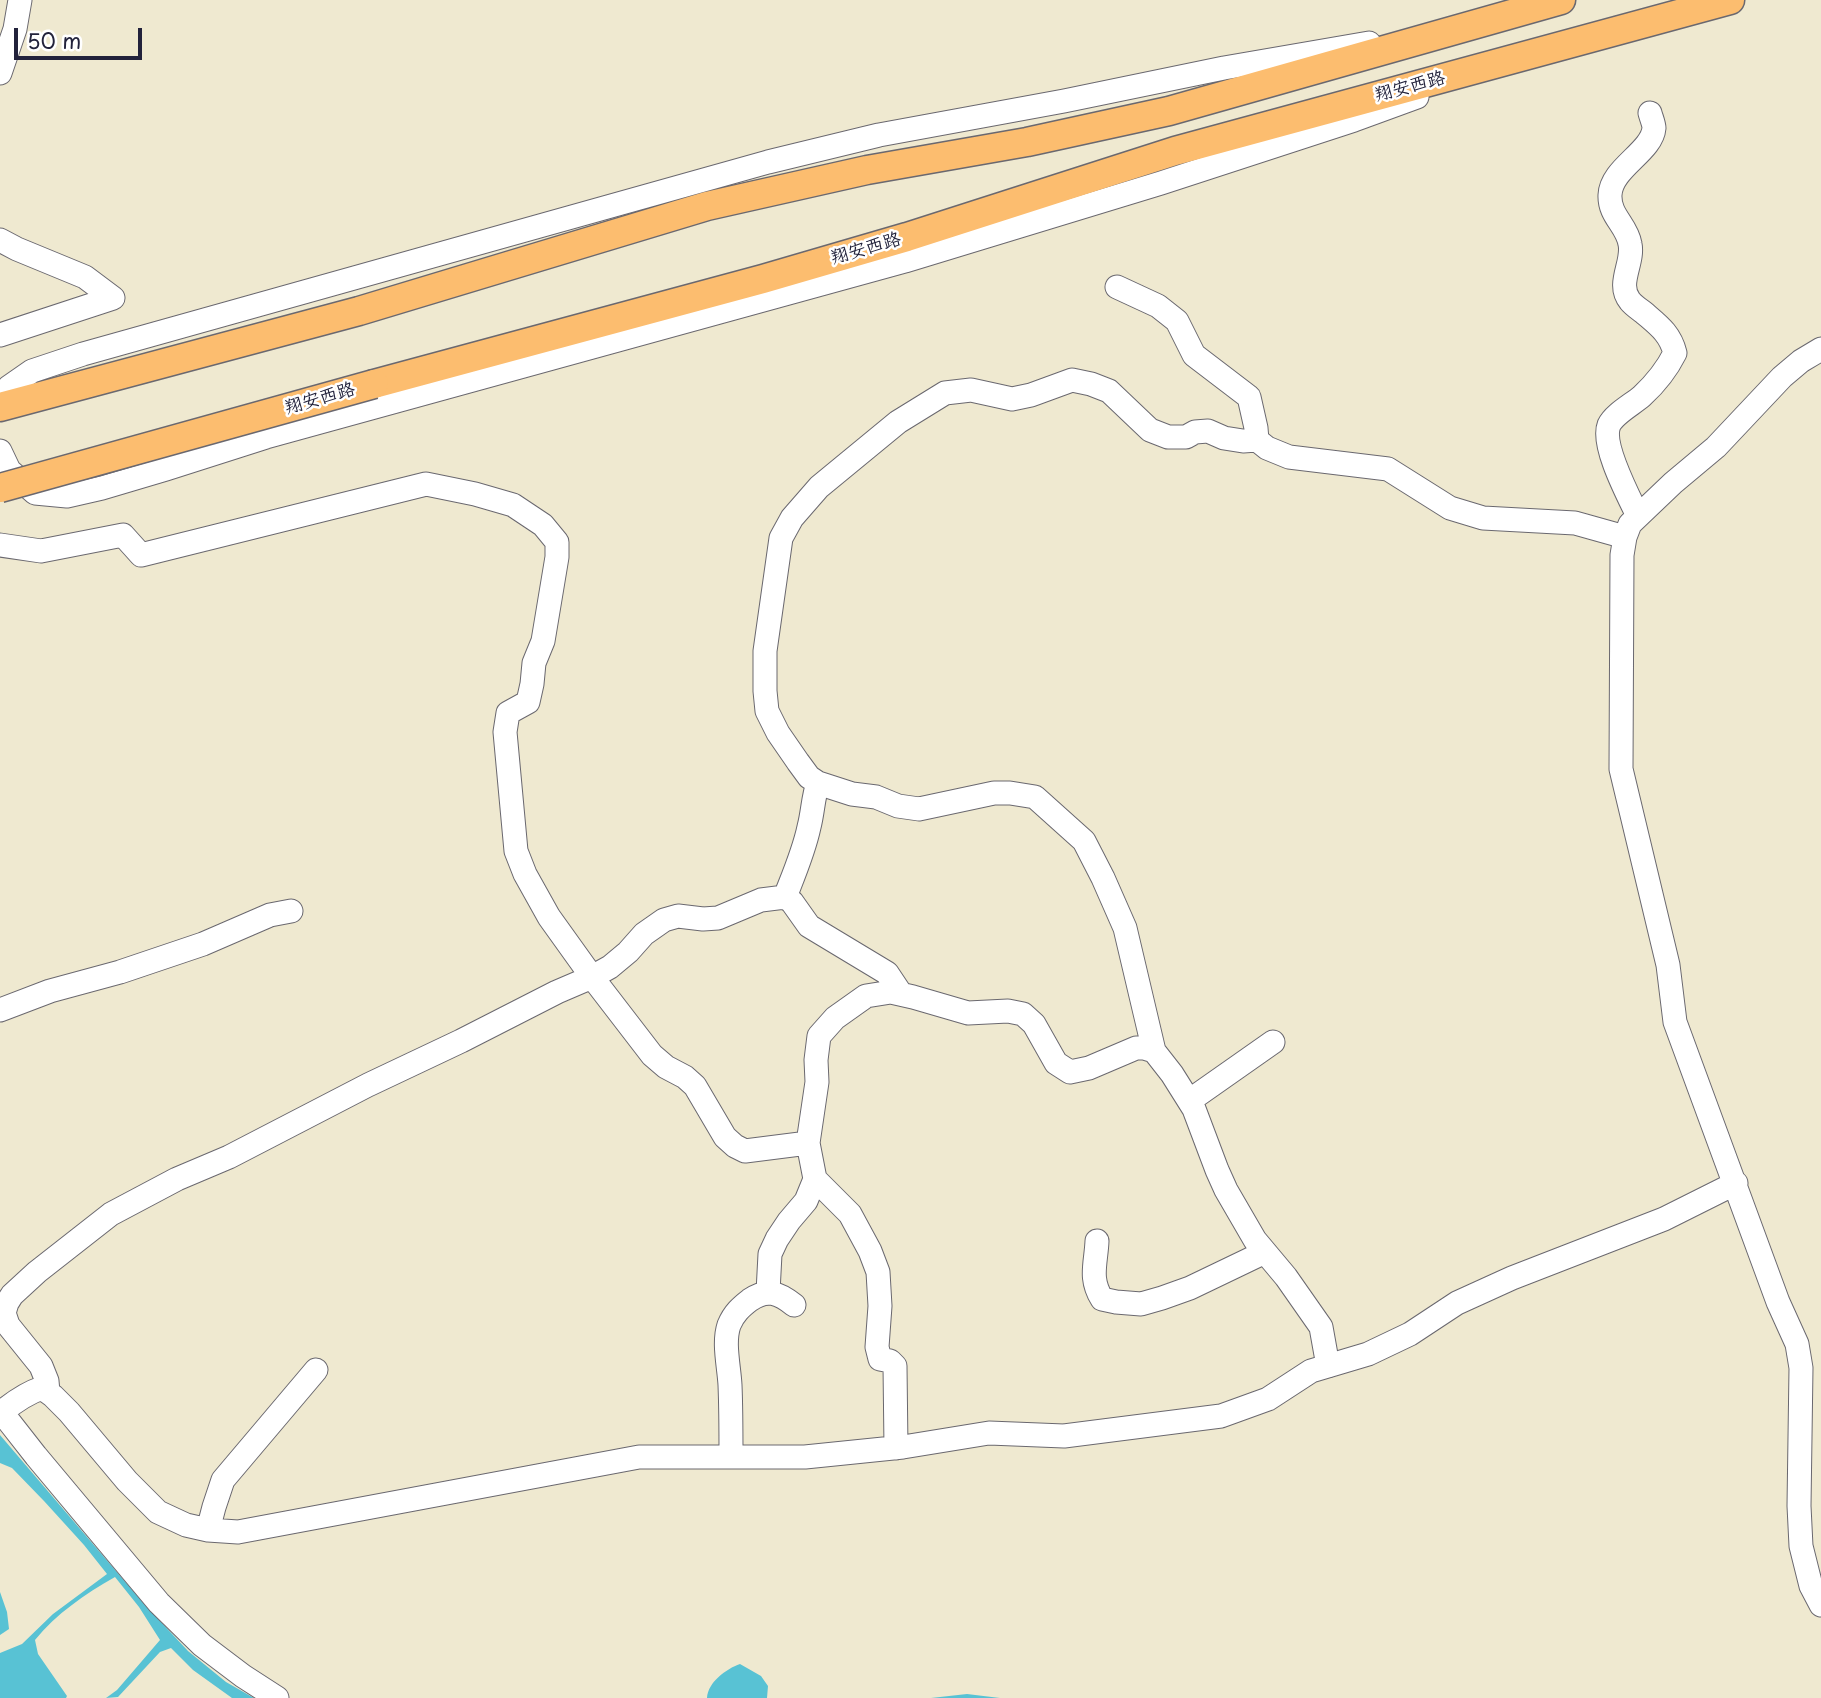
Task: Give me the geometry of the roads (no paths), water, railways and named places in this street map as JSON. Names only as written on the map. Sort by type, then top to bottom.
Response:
[{"type":"main road","name":"翔安西路","points":[[0,488],[763,279],[907,237],[1175,151],[1730,0]]},
{"type":"main road","points":[[0,407],[359,311],[706,206],[867,170],[1027,142],[1169,111],[1472,26],[1551,1]]},
{"type":"street","points":[[0,73],[15,29],[20,0]]},
{"type":"street","points":[[0,401],[9,387],[32,371],[83,354],[768,162],[879,135],[1224,68],[1472,26]]},
{"type":"street","points":[[0,452],[9,470],[35,493],[66,496],[102,488],[291,430],[930,254],[1354,120],[1506,61]]},
{"type":"street","points":[[1639,516],[1614,463],[1608,426],[1643,395],[1667,368],[1675,354],[1669,336],[1630,302],[1626,293],[1624,282],[1631,246],[1612,211],[1610,193],[1615,178],[1650,139],[1654,128],[1650,113]]},
{"type":"street","points":[[0,240],[85,277],[113,298],[0,335]]},
{"type":"street","points":[[1117,287],[1158,306],[1177,321],[1194,355],[1249,397],[1256,440]]},
{"type":"street","points":[[1821,349],[1782,377],[1716,447],[1630,524],[1622,555],[1621,769],[1668,965],[1675,1022],[1778,1302],[1797,1344],[1801,1368],[1798,1506],[1801,1546],[1811,1586],[1821,1605]]},
{"type":"street","points":[[1328,1366],[1321,1327],[1286,1277],[1255,1240],[1226,1191],[1194,1110],[1154,1051],[1125,928],[1084,842],[1035,797],[994,793],[919,809],[898,806],[876,797],[852,794],[818,783],[809,777],[778,733],[768,711],[765,651],[780,538],[792,518],[819,487],[898,422],[945,393],[971,390],[1012,399],[1072,380],[1110,391],[1150,430],[1168,437],[1186,437],[1195,432],[1208,431],[1224,438],[1256,440],[1289,457],[1388,469],[1450,508],[1483,518],[1575,523],[1625,537]]},
{"type":"street","points":[[0,545],[41,551],[123,535],[141,555],[426,484],[513,505],[523,502],[558,542],[543,641],[534,663],[528,702],[508,713],[505,732],[516,851],[525,874],[549,917],[592,977],[652,1055],[695,1086],[725,1138],[745,1151],[808,1143]]},
{"type":"street","points":[[785,897],[805,843],[818,783]]},
{"type":"street","points":[[48,1392],[41,1366],[8,1325],[4,1313],[7,1303],[37,1272],[111,1214],[177,1179],[229,1157],[368,1085],[592,977],[610,967],[628,952],[643,934],[664,920],[678,916],[718,918],[761,900],[785,897],[810,926],[887,972],[901,994]]},
{"type":"street","points":[[0,1010],[50,991],[203,944],[270,915],[291,911]]},
{"type":"street","points":[[896,1448],[895,1366],[890,1361],[880,1359],[877,1347],[880,1306],[878,1272],[870,1251],[849,1214],[815,1179],[808,1143],[817,1082],[819,1036],[835,1018],[866,996],[891,992],[968,1013],[1008,1011],[1023,1014],[1034,1024],[1056,1063],[1070,1072],[1089,1068],[1136,1048],[1154,1051]]},
{"type":"street","points":[[1189,1101],[1273,1042]]},
{"type":"street","points":[[768,1292],[770,1254],[789,1221],[806,1201],[815,1179]]},
{"type":"street","points":[[277,1698],[202,1646],[159,1604],[1,1411],[42,1388],[69,1412],[127,1481],[158,1512],[186,1525],[238,1532],[639,1457],[805,1457],[896,1448],[989,1433],[1064,1436],[1220,1416],[1268,1399],[1311,1371],[1378,1349],[1410,1334],[1457,1303],[1512,1278],[1664,1219],[1735,1183]]},
{"type":"street","points":[[1097,1241],[1095,1288],[1102,1299],[1116,1303],[1141,1304],[1162,1298],[1190,1288],[1265,1252]]},
{"type":"street","points":[[731,1456],[727,1346],[729,1326],[737,1310],[757,1295],[774,1292],[794,1305]]},
{"type":"street","points":[[208,1530],[223,1480],[316,1370]]},
{"type":"water","points":[[0,1435],[145,1605],[188,1651],[226,1682],[254,1698],[232,1698],[193,1670],[171,1648],[160,1652],[118,1697],[106,1698],[117,1690],[160,1640],[115,1577],[72,1605],[35,1640],[38,1654],[66,1698],[0,1698],[0,1653],[22,1644],[53,1614],[107,1574],[44,1501],[12,1468],[0,1463]]},
{"type":"water","points":[[0,1592],[9,1629],[0,1635]]},
{"type":"water","points":[[740,1664],[761,1676],[768,1686],[767,1698],[707,1698],[708,1692],[719,1677]]},
{"type":"water","points":[[967,1694],[1000,1698],[931,1698]]}]
